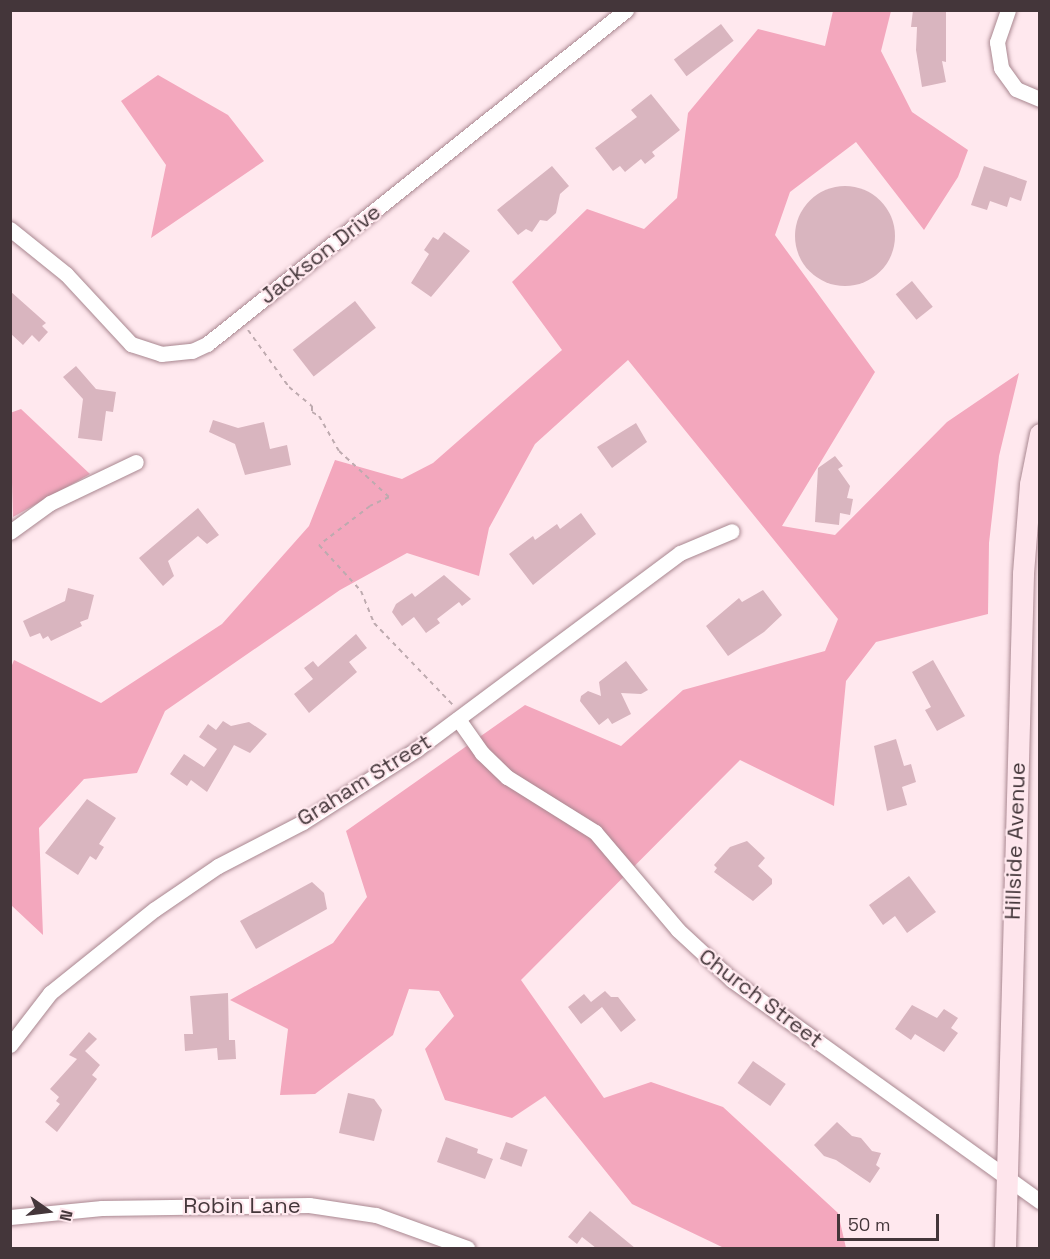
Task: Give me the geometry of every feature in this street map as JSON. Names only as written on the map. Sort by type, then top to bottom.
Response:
[{"type":"main road","name":"Hillside Avenue","points":[[1005,1248],[1024,551],[1040,434]]},
{"type":"street","name":"Jackson Drive","points":[[10,230],[66,274],[118,333],[144,350],[161,354],[192,351],[240,317],[626,10]]},
{"type":"street","points":[[1008,10],[998,42],[1001,68],[1016,89],[1040,99]]},
{"type":"street","points":[[10,531],[50,503],[136,462]]},
{"type":"street","name":"Graham Street","points":[[10,1045],[50,993],[155,909],[218,866],[303,822],[361,786],[459,719],[680,553],[732,531]]},
{"type":"street","name":"Church Street","points":[[459,719],[482,753],[507,777],[595,832],[678,930],[725,974],[1040,1201]]},
{"type":"street","name":"Robin Lane","points":[[10,1217],[124,1207],[307,1205],[376,1215],[467,1248]]},
{"type":"path","points":[[240,317],[289,387],[312,406],[312,412],[319,416],[339,451],[389,497],[370,506],[319,545],[361,591],[374,623],[453,705],[452,711],[459,719]]},
{"type":"shaded area","points":[[833,11],[891,11],[881,51],[912,112],[968,150],[958,177],[924,230],[856,142],[790,192],[775,235],[875,372],[782,526],[835,535],[947,422],[1019,373],[999,456],[989,543],[988,614],[876,642],[846,681],[834,806],[740,760],[521,980],[604,1098],[651,1082],[723,1107],[838,1213],[846,1248],[724,1248],[632,1204],[545,1096],[512,1118],[445,1100],[425,1049],[454,1016],[439,991],[409,989],[393,1035],[315,1094],[280,1095],[288,1029],[230,1000],[333,943],[367,897],[346,831],[525,705],[621,746],[683,690],[825,651],[838,619],[628,360],[535,444],[489,528],[479,576],[407,553],[340,590],[165,711],[137,773],[84,779],[39,828],[43,935],[11,905],[10,670],[14,660],[101,703],[222,624],[309,526],[335,460],[402,479],[433,463],[562,350],[512,282],[587,209],[644,229],[677,198],[688,113],[758,29],[825,46]]},
{"type":"shaded area","points":[[158,75],[228,115],[264,161],[151,238],[166,165],[121,101]]},
{"type":"shaded area","points":[[21,409],[90,474],[13,517],[10,413]]},
{"type":"building","points":[[913,10],[946,10],[946,62],[942,61],[946,82],[922,87],[916,50],[917,27],[911,27]]},
{"type":"building","points":[[721,24],[734,41],[687,76],[674,60]]},
{"type":"building","points":[[651,94],[680,130],[652,152],[655,156],[645,164],[641,159],[625,172],[620,166],[613,171],[595,148],[637,117],[631,110]]},
{"type":"building","points":[[552,166],[569,186],[560,194],[556,213],[547,221],[540,220],[532,232],[526,229],[518,235],[497,210]]},
{"type":"building","points":[[984,166],[1027,181],[1021,201],[1010,197],[1007,207],[990,201],[987,210],[971,205]]},
{"type":"building","points":[[845,186],[864,190],[881,200],[891,217],[895,236],[891,255],[881,272],[864,282],[845,286],[826,282],[809,272],[799,255],[795,236],[799,217],[809,200],[826,190]]},
{"type":"building","points":[[444,232],[470,251],[431,297],[411,283],[429,254],[424,250],[433,237],[438,240]]},
{"type":"building","points":[[912,281],[933,307],[916,320],[896,294]]},
{"type":"building","points":[[10,291],[46,323],[42,326],[48,332],[39,342],[32,335],[23,345],[10,333]]},
{"type":"building","points":[[355,301],[376,328],[314,376],[293,350]]},
{"type":"building","points":[[76,366],[96,389],[116,392],[113,412],[106,411],[102,441],[78,438],[83,399],[63,377]]},
{"type":"building","points":[[213,420],[238,428],[264,422],[270,449],[287,445],[291,465],[245,475],[235,444],[209,432]]},
{"type":"building","points":[[636,423],[647,442],[612,468],[597,447]]},
{"type":"building","points":[[835,456],[843,466],[838,469],[850,486],[847,498],[853,499],[850,515],[840,513],[839,525],[815,522],[818,468]]},
{"type":"building","points":[[198,508],[219,535],[207,544],[198,536],[168,561],[174,576],[163,586],[139,558]]},
{"type":"building","points":[[581,513],[596,534],[533,585],[509,554],[533,536],[535,540],[557,524],[560,529]]},
{"type":"building","points":[[444,575],[471,599],[462,606],[459,602],[437,619],[440,623],[426,633],[414,617],[402,626],[392,612],[396,604],[412,593],[415,597]]},
{"type":"building","points":[[68,588],[94,595],[88,619],[80,622],[82,626],[51,641],[48,636],[43,639],[40,633],[30,637],[23,621],[65,601]]},
{"type":"building","points":[[763,590],[782,615],[764,632],[728,656],[706,626],[739,598],[742,602]]},
{"type":"building","points":[[356,634],[367,648],[349,662],[357,672],[309,713],[294,694],[313,679],[304,668],[313,661],[318,667]]},
{"type":"building","points":[[933,660],[965,716],[937,731],[925,710],[931,707],[912,672]]},
{"type":"building","points":[[626,661],[648,690],[641,694],[621,693],[631,714],[612,724],[608,718],[599,725],[580,701],[581,696],[588,691],[601,696],[599,682]]},
{"type":"building","points":[[223,721],[231,726],[249,722],[267,734],[250,753],[234,745],[207,792],[191,780],[187,786],[170,774],[184,754],[204,767],[217,749],[199,737],[208,724],[216,730]]},
{"type":"building","points":[[896,739],[904,766],[911,764],[916,782],[902,787],[907,805],[887,811],[874,746]]},
{"type":"building","points":[[87,799],[116,818],[99,844],[104,847],[96,860],[90,856],[78,875],[45,853]]},
{"type":"building","points":[[747,841],[765,858],[758,866],[772,879],[772,884],[753,901],[714,872],[717,868],[714,865],[730,847]]},
{"type":"building","points":[[909,876],[936,912],[907,933],[895,916],[883,925],[869,905]]},
{"type":"building","points":[[312,882],[324,893],[327,909],[256,949],[240,921]]},
{"type":"building","points":[[605,991],[611,997],[618,997],[636,1020],[621,1032],[602,1007],[581,1024],[568,1007],[584,994],[591,1002]]},
{"type":"building","points":[[228,993],[229,1040],[235,1040],[236,1059],[218,1060],[217,1048],[185,1051],[184,1034],[193,1034],[190,996]]},
{"type":"building","points":[[912,1005],[937,1018],[944,1009],[958,1018],[951,1028],[958,1033],[944,1052],[915,1034],[911,1040],[895,1029]]},
{"type":"building","points":[[89,1032],[97,1039],[85,1051],[100,1065],[92,1075],[97,1079],[57,1132],[45,1122],[60,1104],[56,1101],[59,1097],[50,1089],[77,1059],[69,1055]]},
{"type":"building","points":[[753,1061],[786,1084],[770,1106],[738,1083]]},
{"type":"building","points":[[348,1093],[374,1099],[382,1110],[374,1141],[339,1133]]},
{"type":"building","points":[[837,1122],[852,1136],[861,1138],[872,1151],[881,1153],[876,1165],[880,1168],[870,1183],[836,1160],[824,1156],[814,1145]]},
{"type":"building","points":[[446,1137],[478,1149],[477,1153],[493,1159],[485,1179],[437,1162]]},
{"type":"building","points":[[506,1142],[528,1150],[521,1167],[500,1159]]},
{"type":"building","points":[[590,1211],[635,1248],[596,1248],[582,1237],[577,1244],[568,1237]]}]
